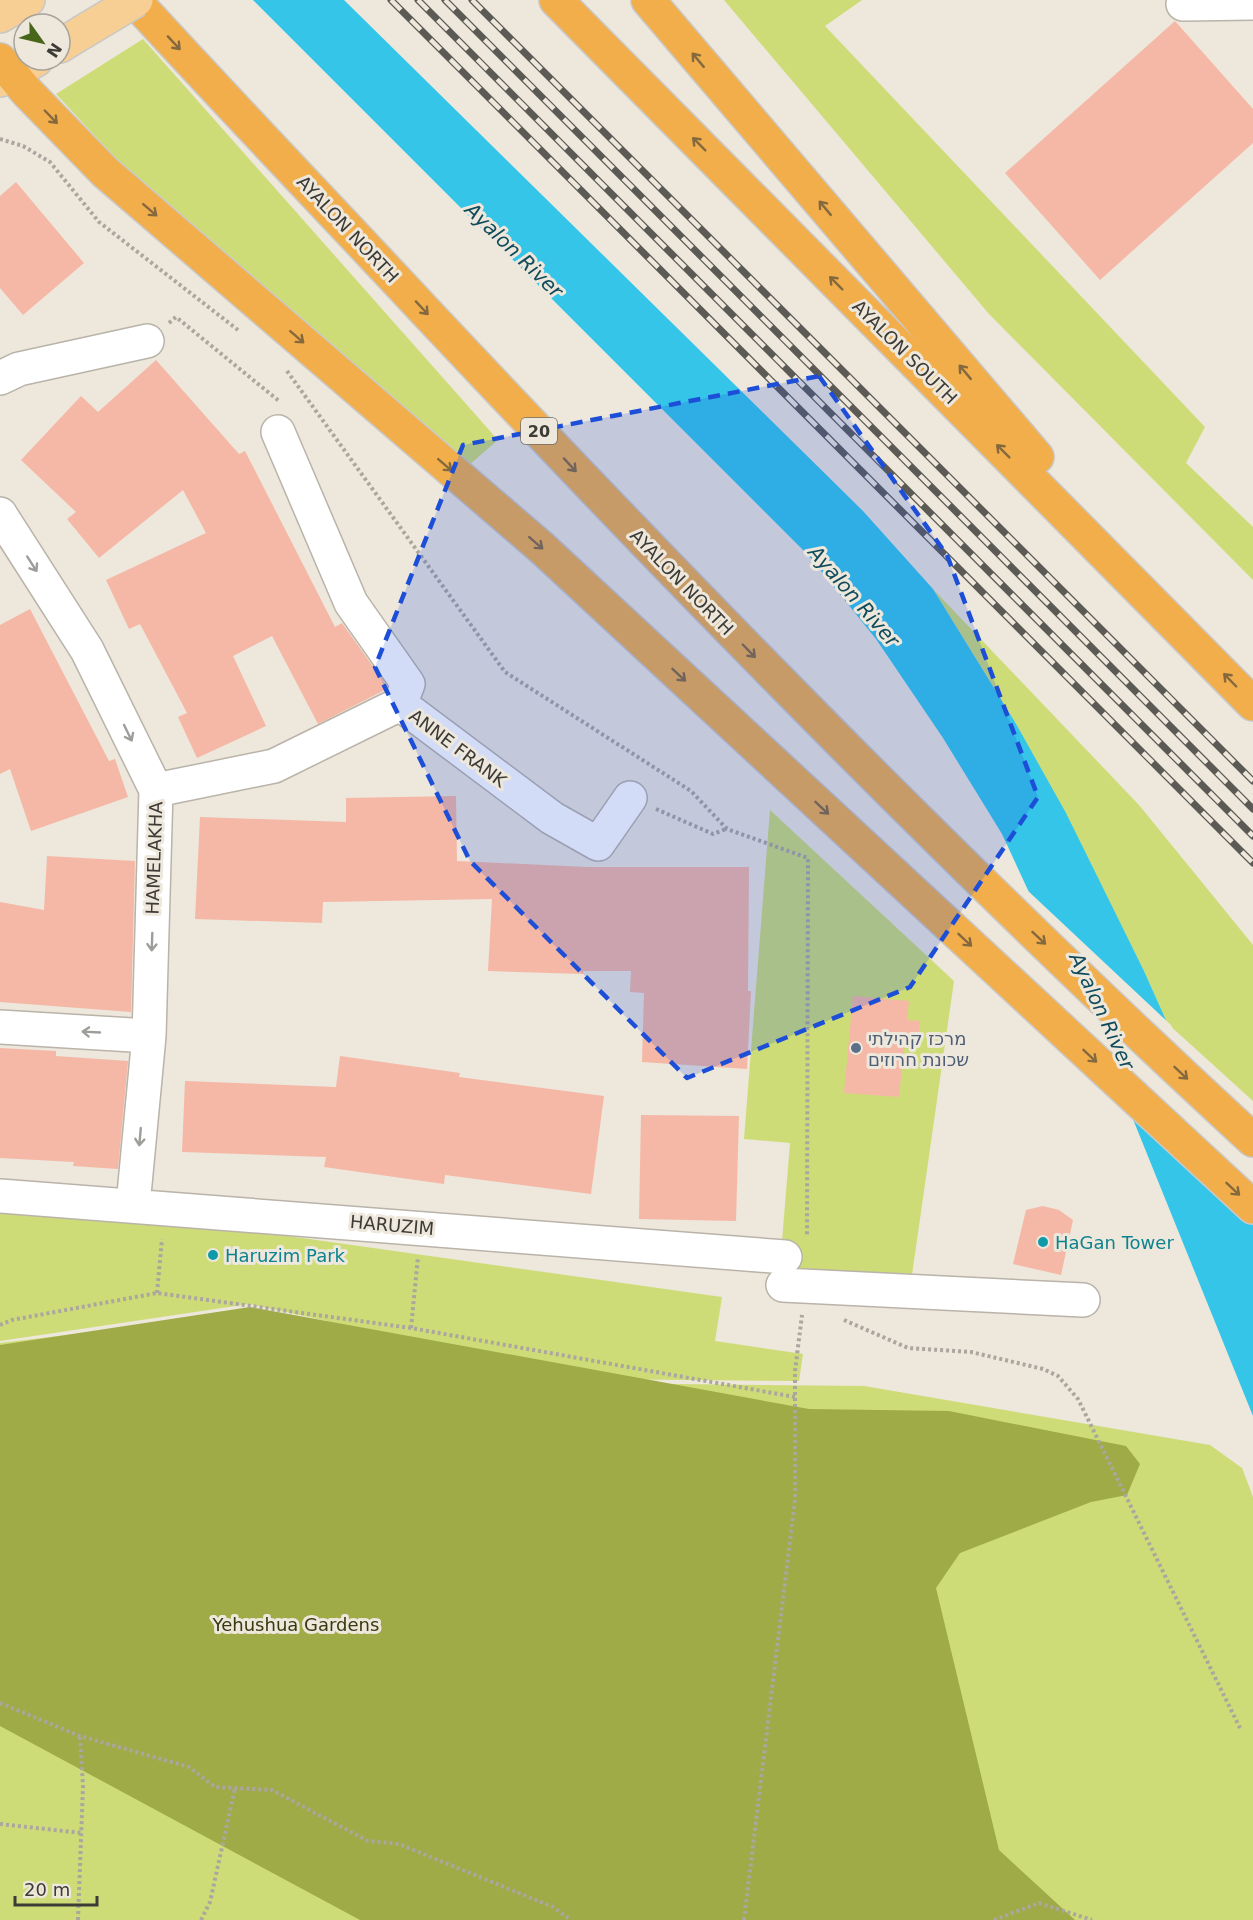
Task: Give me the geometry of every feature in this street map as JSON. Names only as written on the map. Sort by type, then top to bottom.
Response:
[{"type":"highway","name":"AYALON NORTH","points":[[135,0],[621,520],[852,756],[1243,1131]]},
{"type":"highway","name":"AYALON SOUTH","points":[[556,0],[1253,704]]},
{"type":"highway","points":[[648,0],[1207,657]]},
{"type":"highway","points":[[0,42],[12,62]]},
{"type":"highway","points":[[20,72],[105,172],[542,548],[1253,1207]]},
{"type":"main road","points":[[0,16],[28,0]]},
{"type":"main road","points":[[72,39],[135,0]]},
{"type":"street","points":[[1184,4],[1253,3]]},
{"type":"street","points":[[0,378],[19,369],[147,341]]},
{"type":"street","points":[[281,419],[351,603],[408,684],[400,704]]},
{"type":"street","name":"HAMELAKHA","points":[[0,514],[87,650],[156,790],[149,1036],[148,1207]]},
{"type":"street","name":"ANNE FRANK","points":[[156,790],[274,766],[400,704],[552,818],[598,844],[630,798]]},
{"type":"street","points":[[0,1027],[149,1036]]},
{"type":"street","name":"HARUZIM","points":[[0,1196],[420,1227],[791,1276],[1083,1300]]},
{"type":"path","points":[[0,139],[23,146],[50,162],[99,222],[245,335]]},
{"type":"path","points":[[147,341],[176,317],[281,419]]},
{"type":"path","points":[[282,363],[505,672],[691,791],[727,829],[808,858],[791,1276],[795,1371],[795,1500],[744,1920]]},
{"type":"path","points":[[630,798],[713,834],[727,829]]},
{"type":"path","points":[[148,1207],[157,1293]]},
{"type":"path","points":[[411,1328],[420,1227]]},
{"type":"path","points":[[0,1325],[12,1320],[157,1293],[411,1328],[795,1396]]},
{"type":"path","points":[[834,1314],[881,1338],[908,1348],[990,1355],[1043,1369],[1058,1376],[1069,1387],[1078,1399],[1240,1728]]},
{"type":"path","points":[[0,1702],[80,1736],[189,1767],[215,1787],[272,1790],[368,1840],[399,1844],[553,1907],[572,1920]]},
{"type":"path","points":[[78,1920],[82,1833],[80,1736]]},
{"type":"path","points":[[201,1920],[210,1902],[235,1788]]},
{"type":"path","points":[[0,1824],[82,1833]]},
{"type":"path","points":[[994,1920],[1039,1903],[1092,1920]]},
{"type":"highlighted area","points":[[819,376],[947,555],[1038,797],[910,987],[687,1078],[470,861],[375,667],[463,445]]},
{"type":"green space","points":[[724,0],[862,0],[825,26],[1205,427],[1186,463],[1253,527],[1253,580],[989,314]]},
{"type":"green space","points":[[143,39],[498,440],[469,465],[120,163],[56,94]]},
{"type":"green space","points":[[933,589],[1139,805],[1253,945],[1253,1101],[1167,1023],[1144,971],[1015,722]]},
{"type":"green space","points":[[770,810],[954,981],[909,1296],[779,1278],[790,1143],[744,1139]]},
{"type":"green space","name":"Haruzim Park","points":[[0,1207],[132,1214],[722,1297],[715,1341],[803,1354],[799,1381],[591,1379],[249,1304],[0,1341]]},
{"type":"green space","name":"Yehushua Gardens","points":[[250,1307],[809,1409],[949,1411],[1126,1446],[1140,1464],[1127,1495],[1091,1502],[960,1553],[936,1588],[999,1850],[1075,1920],[360,1920],[0,1726],[0,1345]]},
{"type":"green space","name":"Yehushua Gardens","points":[[250,1313],[590,1383],[864,1386],[1210,1445],[1242,1468],[1253,1497],[1253,1920],[0,1920],[0,1343]]},
{"type":"water","name":"Ayalon River","points":[[253,0],[344,0],[863,511],[933,589],[1015,722],[1066,813],[1144,971],[1253,1215],[1253,1416],[1124,1097],[1002,834],[943,738],[876,639],[809,556]]},
{"type":"pier","points":[[1026,889],[1171,1025],[1253,1207],[1119,1093]]},
{"type":"building","points":[[1175,21],[1253,109],[1253,143],[1100,280],[1005,173]]},
{"type":"building","points":[[16,182],[84,263],[23,315],[0,288],[0,196]]},
{"type":"building","points":[[156,360],[239,454],[245,451],[335,627],[342,623],[387,686],[385,690],[318,724],[272,636],[233,656],[266,726],[197,758],[178,717],[187,713],[140,624],[129,629],[106,580],[206,533],[183,490],[99,558],[67,519],[76,512],[21,460],[81,396],[98,412]]},
{"type":"building","points":[[30,609],[109,761],[115,759],[128,797],[31,831],[10,769],[0,774],[0,625]]},
{"type":"building","points":[[456,796],[457,861],[587,867],[749,867],[748,991],[751,991],[747,1069],[642,1062],[644,993],[630,992],[631,971],[583,971],[583,974],[488,971],[492,899],[323,902],[322,923],[195,919],[200,817],[346,822],[346,798]]},
{"type":"building","points":[[47,856],[135,861],[131,1012],[0,1002],[0,902],[44,910]]},
{"type":"building","points":[[853,996],[909,1001],[907,1020],[920,1021],[917,1047],[904,1046],[899,1097],[844,1093]]},
{"type":"building","points":[[0,1048],[56,1051],[56,1056],[128,1061],[118,1169],[73,1166],[74,1162],[0,1158]]},
{"type":"building","points":[[340,1056],[460,1073],[459,1077],[604,1096],[591,1194],[445,1175],[444,1184],[324,1167],[326,1157],[182,1152],[185,1081],[336,1087]]},
{"type":"building","points":[[641,1115],[739,1116],[736,1221],[639,1219]]},
{"type":"building","name":"HaGan Tower","points":[[1043,1206],[1059,1210],[1073,1220],[1061,1275],[1013,1264],[1026,1210]]},
{"type":"railway","points":[[391,0],[1253,863]]},
{"type":"railway","points":[[418,0],[1253,836]]},
{"type":"railway","points":[[445,0],[1253,809]]},
{"type":"railway","points":[[472,0],[1253,781]]},
{"type":"place","name":"מרכז קהילתי שכונת חרוזים","points":[[856,1048]]},
{"type":"place","name":"HaGan Tower","points":[[1043,1242]]},
{"type":"place","name":"Haruzim Park","points":[[213,1255]]}]
